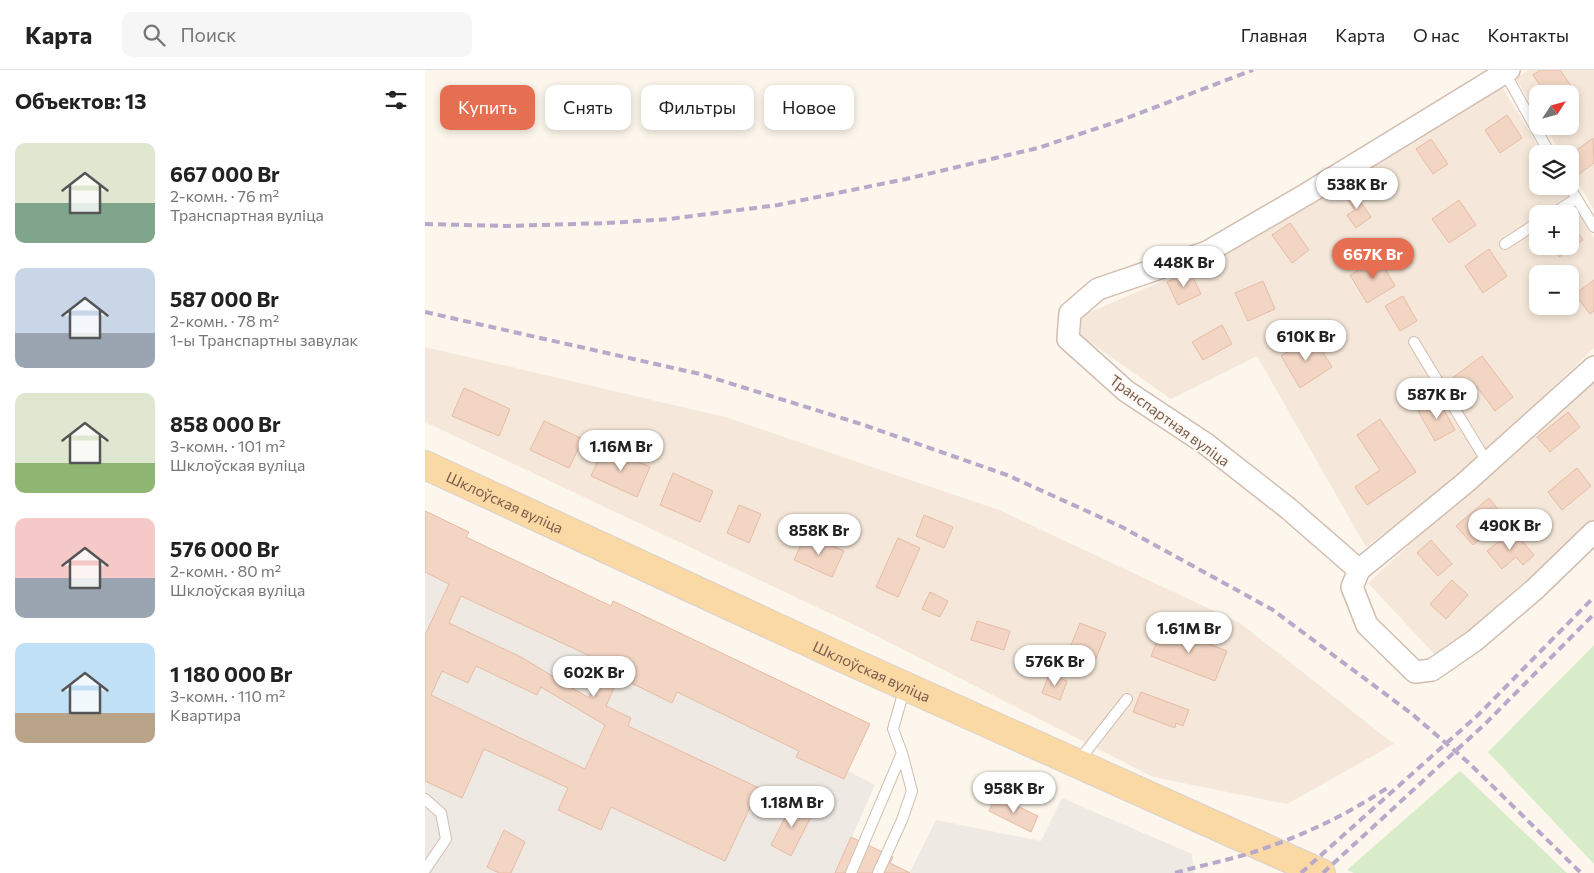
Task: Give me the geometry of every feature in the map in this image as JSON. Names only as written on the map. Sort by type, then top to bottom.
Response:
[{"type":"main road","name":"Шклоўская вуліца","points":[[425,465],[905,686],[1321,873]]},
{"type":"street","name":"Транспартная вуліца","points":[[1359,570],[1289,509],[1206,444],[1126,391],[1068,339],[1070,313],[1098,289],[1207,252],[1305,195],[1507,71]]},
{"type":"street","points":[[1594,366],[1465,483],[1359,570],[1352,587],[1367,625],[1415,672],[1432,670],[1474,641],[1535,589],[1594,532]]},
{"type":"lane","points":[[1507,71],[1545,145]]},
{"type":"lane","points":[[1573,195],[1594,227]]},
{"type":"lane","points":[[1566,205],[1575,199]]},
{"type":"lane","points":[[1505,244],[1529,228]]},
{"type":"lane","points":[[1415,342],[1487,462]]},
{"type":"lane","points":[[878,873],[902,820],[912,791],[902,753],[893,729],[905,686]]},
{"type":"lane","points":[[1077,764],[1127,699]]},
{"type":"lane","points":[[851,873],[902,753]]},
{"type":"lane","points":[[425,798],[441,813],[446,839],[425,870]]},
{"type":"shaded area","points":[[1529,70],[1594,70],[1594,210],[1579,184],[1579,145],[1556,145],[1550,135],[1579,135],[1579,85],[1529,85],[1529,100],[1516,78]]},
{"type":"shaded area","points":[[1502,87],[1529,131],[1529,135],[1531,135],[1537,145],[1529,145],[1529,195],[1568,195],[1574,205],[1529,205],[1529,255],[1579,255],[1579,214],[1594,238],[1594,348],[1469,468],[1366,547],[1257,356],[1171,399],[1081,336],[1081,316],[1207,262]]},
{"type":"shaded area","points":[[425,347],[725,417],[999,510],[1240,623],[1394,744],[1287,804],[1153,777],[863,629],[425,422]]},
{"type":"shaded area","points":[[1594,374],[1594,521],[1438,658],[1368,583]]},
{"type":"shaded area","points":[[425,511],[469,532],[467,538],[611,606],[613,601],[870,724],[848,771],[875,785],[852,837],[893,857],[890,863],[910,872],[936,820],[1041,841],[1062,798],[1192,854],[1194,873],[425,873]]},
{"type":"green space","points":[[1594,645],[1594,864],[1488,752]]},
{"type":"green space","points":[[1460,771],[1567,873],[1354,873],[1347,870]]},
{"type":"building","points":[[1540,70],[1560,70],[1570,85],[1540,85],[1533,75]]},
{"type":"building","points":[[1507,115],[1522,138],[1500,153],[1485,130]]},
{"type":"building","points":[[1593,138],[1594,163],[1579,174],[1579,148]]},
{"type":"building","points":[[1431,139],[1448,164],[1433,174],[1416,149]]},
{"type":"building","points":[[1352,189],[1371,217],[1356,228],[1347,215],[1355,210],[1344,195]]},
{"type":"building","points":[[1459,200],[1476,225],[1449,243],[1432,219]]},
{"type":"building","points":[[1290,223],[1309,250],[1292,263],[1272,235]]},
{"type":"building","points":[[1579,234],[1583,240],[1579,243]]},
{"type":"building","points":[[1489,249],[1507,276],[1483,293],[1465,266]]},
{"type":"building","points":[[1379,258],[1395,286],[1367,303],[1350,275]]},
{"type":"building","points":[[1190,271],[1201,294],[1178,305],[1167,282]]},
{"type":"building","points":[[1594,280],[1594,311],[1590,314],[1579,299],[1579,291]]},
{"type":"building","points":[[1263,281],[1275,309],[1248,321],[1235,293]]},
{"type":"building","points":[[1403,296],[1417,321],[1400,331],[1385,306]]},
{"type":"building","points":[[1222,325],[1232,344],[1203,360],[1192,342]]},
{"type":"building","points":[[1313,336],[1332,367],[1300,388],[1281,356]]},
{"type":"building","points":[[1482,356],[1513,397],[1495,411],[1477,387],[1464,397],[1451,379]]},
{"type":"building","points":[[464,388],[510,409],[499,436],[452,416]]},
{"type":"building","points":[[1438,399],[1455,430],[1435,441],[1418,411]]},
{"type":"building","points":[[1568,412],[1580,427],[1550,452],[1537,437]]},
{"type":"building","points":[[1380,419],[1416,472],[1367,505],[1355,487],[1380,470],[1357,435]]},
{"type":"building","points":[[544,421],[583,439],[569,468],[530,450]]},
{"type":"building","points":[[604,447],[650,467],[637,497],[591,476]]},
{"type":"building","points":[[1577,468],[1591,486],[1562,510],[1548,492]]},
{"type":"building","points":[[673,473],[713,491],[700,522],[660,505]]},
{"type":"building","points":[[1489,498],[1505,518],[1473,545],[1456,526]]},
{"type":"building","points":[[739,505],[761,514],[749,543],[727,533]]},
{"type":"building","points":[[425,511],[469,532],[466,537],[611,606],[613,601],[870,724],[844,779],[796,757],[799,751],[677,692],[672,703],[619,677],[606,706],[631,718],[628,726],[759,788],[725,861],[611,807],[601,830],[558,810],[568,788],[484,749],[462,798],[425,781],[425,635],[449,584],[425,572]],"holes":[[[461,596],[605,663],[589,698],[521,657],[449,623]],[[476,666],[537,695],[541,687],[605,725],[585,769],[431,695],[442,671],[468,683]]]},
{"type":"building","points":[[924,515],[953,527],[944,548],[916,536]]},
{"type":"building","points":[[1513,530],[1534,555],[1523,565],[1516,557],[1502,569],[1487,551]]},
{"type":"building","points":[[806,534],[844,551],[832,577],[794,560]]},
{"type":"building","points":[[898,538],[920,548],[898,597],[876,587]]},
{"type":"building","points":[[1431,540],[1452,564],[1438,576],[1417,553]]},
{"type":"building","points":[[1452,580],[1468,595],[1446,619],[1430,604]]},
{"type":"building","points":[[930,592],[948,601],[940,617],[922,609]]},
{"type":"building","points":[[977,621],[1010,631],[1004,650],[971,640]]},
{"type":"building","points":[[1080,623],[1106,633],[1095,661],[1069,650]]},
{"type":"building","points":[[1163,626],[1227,651],[1215,681],[1151,656]]},
{"type":"building","points":[[1049,674],[1067,681],[1060,700],[1042,693]]},
{"type":"building","points":[[1141,692],[1189,710],[1183,726],[1176,723],[1175,728],[1133,712]]},
{"type":"building","points":[[996,796],[1038,816],[1031,832],[989,811]]},
{"type":"building","points":[[794,800],[814,811],[791,856],[771,845]]},
{"type":"building","points":[[504,830],[525,842],[511,873],[499,873],[487,867]]},
{"type":"building","points":[[851,837],[893,857],[890,863],[910,873],[835,873]]},
{"type":"railway","points":[[425,224],[506,226],[607,223],[669,219],[778,205],[906,179],[1038,148],[1119,121],[1253,70]]},
{"type":"railway","points":[[425,312],[700,374],[861,424],[1007,475],[1122,527],[1273,610],[1412,714],[1470,764],[1581,873]]},
{"type":"railway","points":[[1301,873],[1478,715],[1594,597]]},
{"type":"railway","points":[[1323,873],[1486,723],[1594,614]]},
{"type":"railway","points":[[1175,873],[1275,845],[1342,815],[1390,786]]}]
